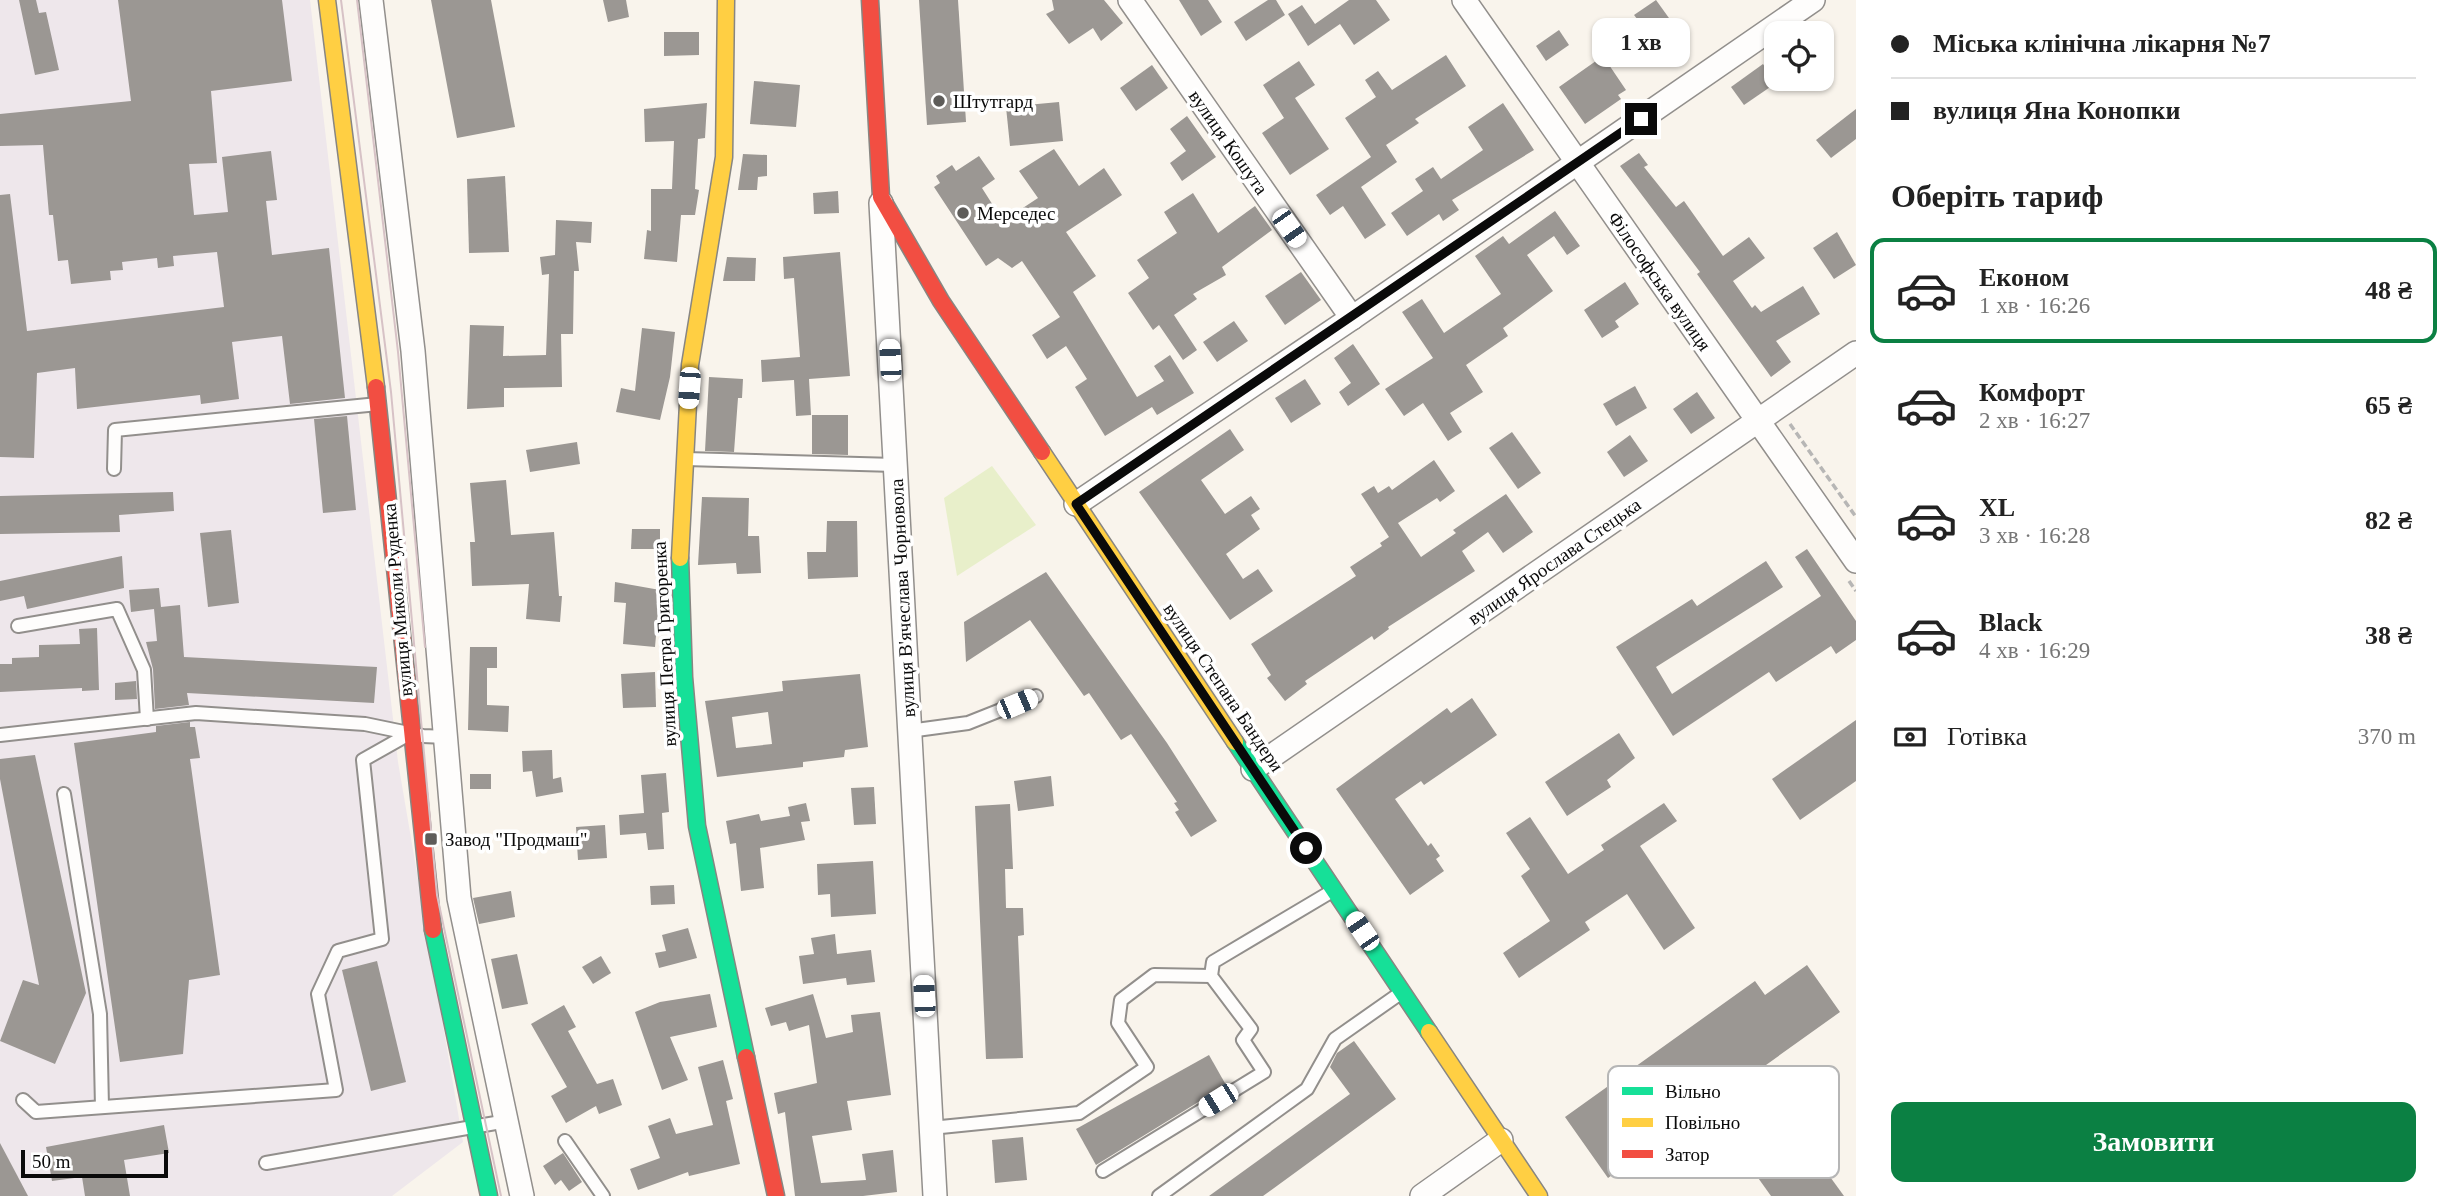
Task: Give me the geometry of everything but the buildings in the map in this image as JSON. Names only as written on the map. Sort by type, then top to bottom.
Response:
[{"type":"street","name":"вулиця Миколи Руденка","points":[[327,0],[378,404],[409,734],[429,910],[489,1196]]},
{"type":"street","name":"вулиця Миколи Руденка","points":[[371,0],[413,351],[459,898],[522,1196]]},
{"type":"street","name":"вулиця Петра Григоренка","points":[[726,0],[724,157],[691,365],[678,568],[697,825],[776,1196]]},
{"type":"street","name":"вулиця В'ячеслава Чорновола","points":[[870,0],[935,1196]]},
{"type":"street","name":"вулиця Кошута","points":[[1130,0],[1352,318]]},
{"type":"street","name":"Філософська вулиця","points":[[1464,0],[1856,561]]},
{"type":"street","points":[[1076,504],[1352,318],[1813,0]]},
{"type":"street","name":"вулиця Степана Бандери","points":[[881,197],[941,301],[1539,1196]]},
{"type":"street","name":"вулиця Ярослава Стецька","points":[[1253,769],[1856,353]]},
{"type":"street","points":[[1422,1196],[1501,1140]]},
{"type":"lane","points":[[114,469],[115,430],[378,404]]},
{"type":"lane","points":[[683,459],[895,465]]},
{"type":"lane","points":[[18,626],[117,609],[144,670],[147,719]]},
{"type":"lane","points":[[909,731],[968,723],[1036,695]]},
{"type":"lane","points":[[0,735],[209,714],[365,724],[409,734],[446,737]]},
{"type":"lane","points":[[23,1100],[36,1112],[336,1090],[318,994],[338,951],[382,939],[363,760],[409,734]]},
{"type":"lane","points":[[64,794],[100,1014],[102,1107]]},
{"type":"lane","points":[[1103,1171],[1265,1072],[1243,1040],[1251,1029],[1211,976],[1213,962],[1335,890]]},
{"type":"lane","points":[[931,1128],[1079,1113],[1147,1067],[1118,1023],[1121,1000],[1154,975],[1211,976]]},
{"type":"lane","points":[[1159,1196],[1307,1089],[1335,1039],[1402,992]]},
{"type":"lane","points":[[266,1163],[507,1121]]},
{"type":"lane","points":[[565,1141],[603,1196]]},
{"type":"path","points":[[1778,407],[1856,517]]},
{"type":"shaded area","points":[[0,0],[310,0],[398,762],[463,1142],[392,1196],[0,1196]]},
{"type":"green space","points":[[992,466],[1036,525],[957,576],[944,498]]},
{"type":"tram line","points":[[341,0],[391,392],[437,895],[501,1196]]},
{"type":"tram line","points":[[357,0],[398,352],[425,647]]},
{"type":"traffic: fast","points":[[680,558],[684,677],[697,826],[746,1057]]},
{"type":"traffic: fast","points":[[1235,742],[1429,1032]]},
{"type":"traffic: fast","points":[[433,930],[489,1196]]},
{"type":"traffic: slow","points":[[327,0],[376,387]]},
{"type":"traffic: slow","points":[[680,558],[690,365],[724,157],[726,0]]},
{"type":"traffic: slow","points":[[1042,452],[1235,742]]},
{"type":"traffic: slow","points":[[1429,1032],[1539,1196]]},
{"type":"traffic: jam","points":[[870,0],[881,197],[941,301],[1042,452]]},
{"type":"traffic: jam","points":[[376,387],[433,930]]},
{"type":"traffic: jam","points":[[746,1057],[776,1196]]},
{"type":"place","name":"Штутгард","points":[[939,101]]},
{"type":"place","name":"Мерседес","points":[[963,213]]},
{"type":"place","name":"Завод \"Продмаш\"","points":[[431,839]]},
{"type":"route","points":[[1306,848],[1076,504],[1641,119]]}]
